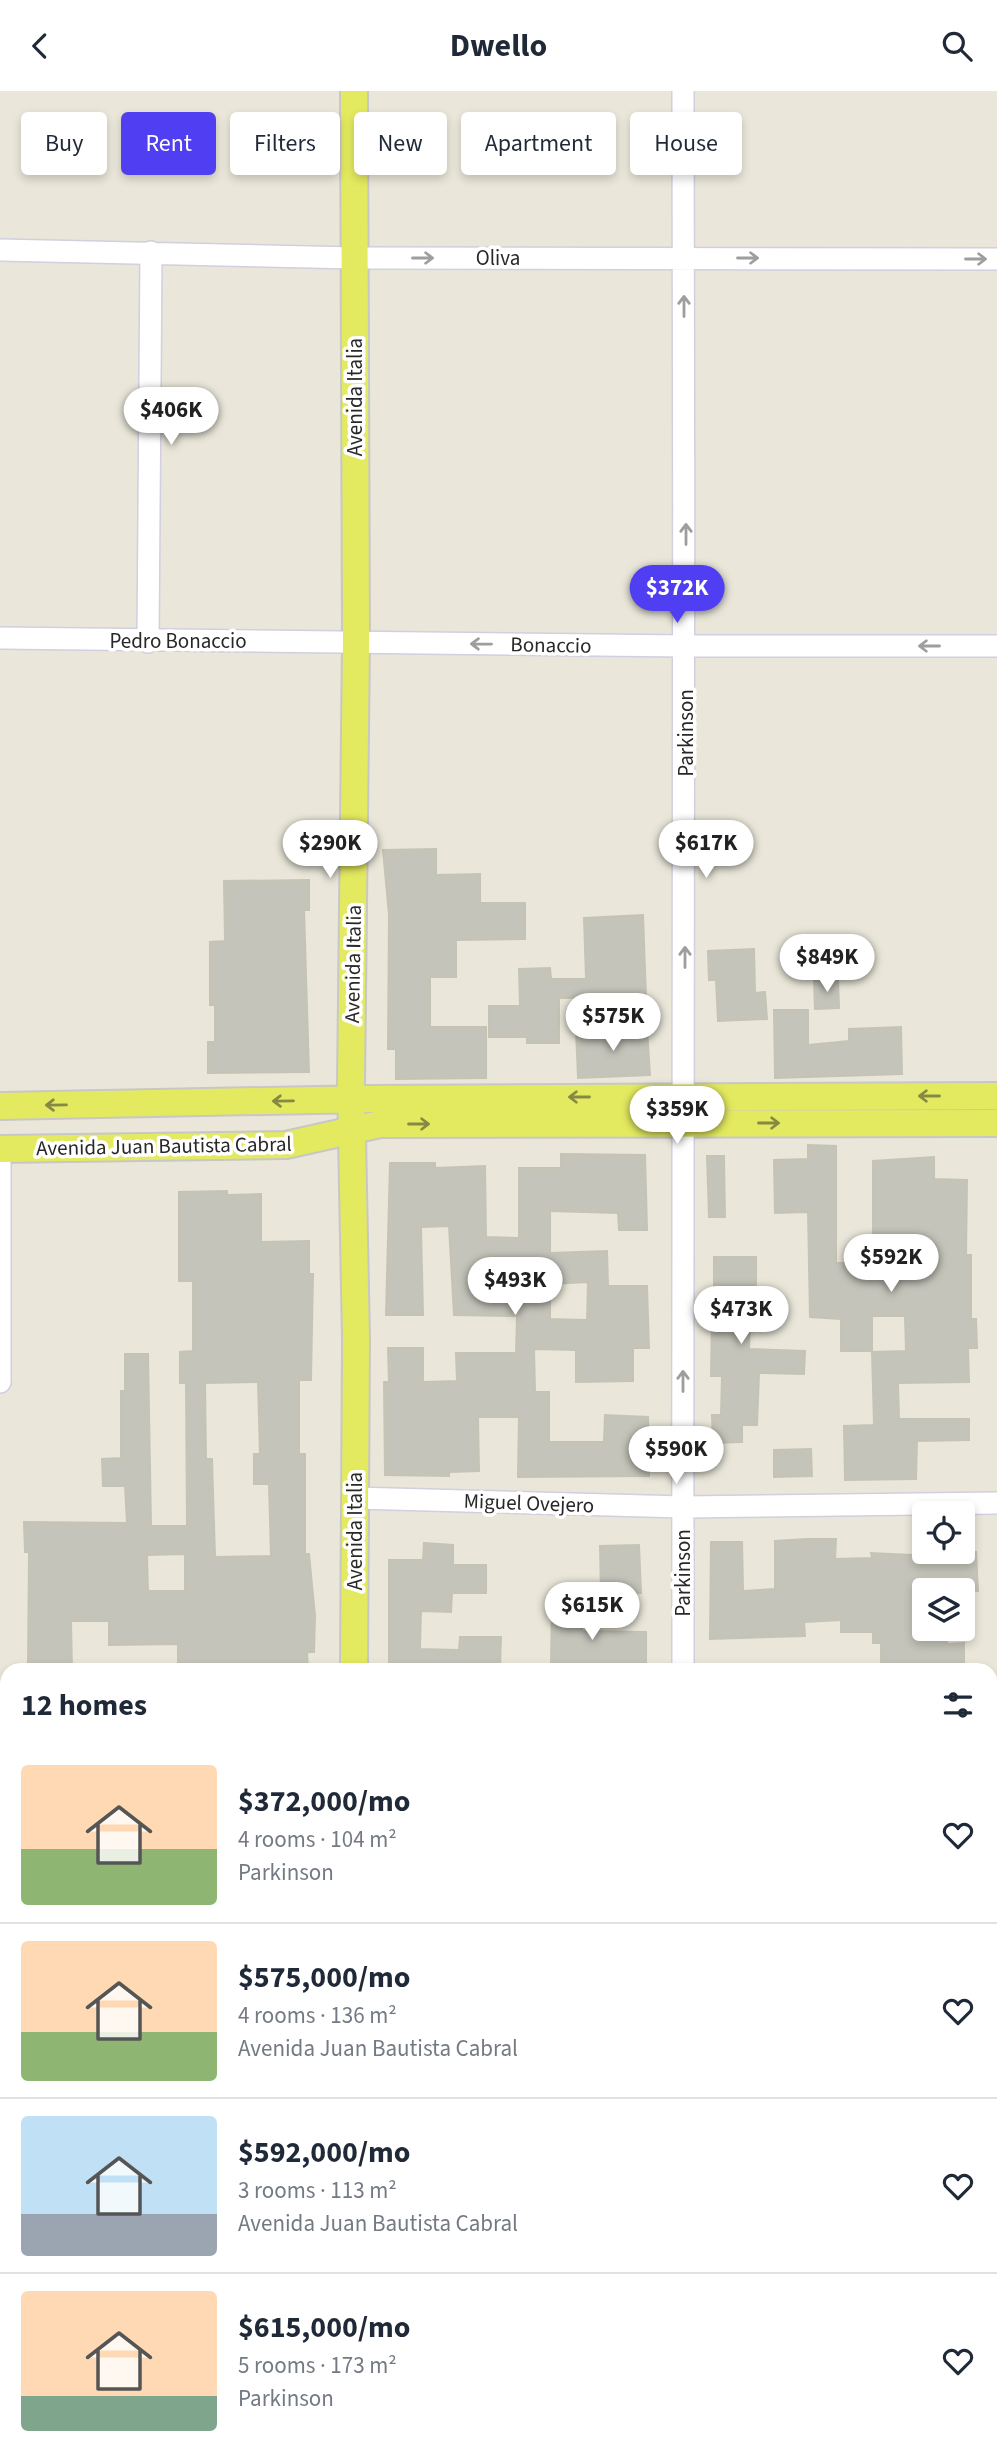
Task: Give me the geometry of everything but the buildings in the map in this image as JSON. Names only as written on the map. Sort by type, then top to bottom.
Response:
[{"type":"main road","name":"Avenida Italia","points":[[354,91],[356,642],[352,1131],[355,1663]]},
{"type":"main road","name":"Avenida Juan Bautista Cabral","points":[[0,1105],[684,1096],[997,1096]]},
{"type":"main road","name":"Avenida Juan Bautista Cabral","points":[[0,1149],[286,1145],[380,1124],[997,1123]]},
{"type":"street","name":"Parkinson","points":[[683,91],[686,646],[684,1096],[681,1123],[683,1663]]},
{"type":"street","name":"Oliva","points":[[0,250],[354,258],[997,259]]},
{"type":"street","points":[[148,642],[151,252]]},
{"type":"street","name":"Pedro Bonaccio","points":[[0,638],[148,642],[356,642]]},
{"type":"street","name":"Bonaccio","points":[[356,642],[997,646]]},
{"type":"street","points":[[0,1149],[0,1382]]},
{"type":"street","name":"Miguel Ovejero","points":[[355,1498],[683,1507],[997,1503]]}]
